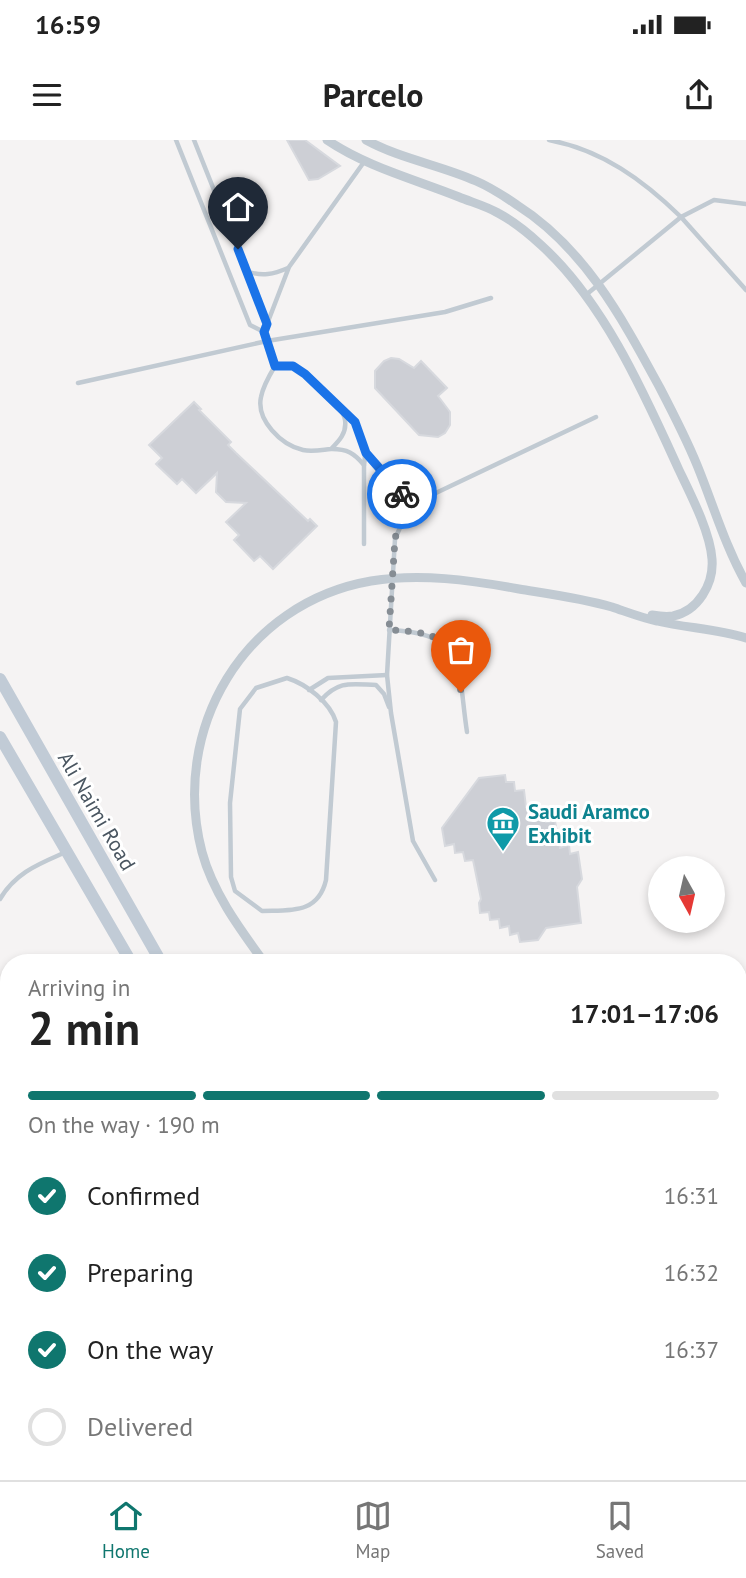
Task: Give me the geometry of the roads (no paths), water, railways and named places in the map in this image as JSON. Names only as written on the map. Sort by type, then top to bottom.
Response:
[{"type":"main road","name":"Ali Naimi Road","points":[[0,679],[156,954]]},
{"type":"main road","points":[[0,737],[126,954]]},
{"type":"street","points":[[327,140],[365,162],[497,212],[542,246],[586,295],[657,420],[696,508],[712,559],[712,574],[705,592],[686,610],[673,616],[632,615]]},
{"type":"street","points":[[366,140],[384,149],[476,181],[517,204],[552,232],[599,285],[673,412],[746,583]]},
{"type":"street","points":[[259,954],[223,901],[202,853],[197,827],[194,778],[196,756],[206,719],[233,670],[253,644],[271,627],[314,600],[343,587],[392,578],[438,578],[555,593],[632,615],[746,638]]},
{"type":"lane","points":[[176,140],[250,325],[264,332]]},
{"type":"lane","points":[[194,140],[267,324]]},
{"type":"lane","points":[[549,140],[592,153],[644,183],[681,217],[746,289]]},
{"type":"lane","points":[[364,465],[345,449],[313,452],[300,449],[278,437],[261,412],[260,398],[275,366],[264,332],[289,268],[365,162]]},
{"type":"lane","points":[[586,295],[681,217],[714,201],[746,204]]},
{"type":"lane","points":[[246,271],[264,275],[289,268]]},
{"type":"lane","points":[[78,383],[267,341],[417,317],[491,298]]},
{"type":"lane","points":[[275,366],[293,366],[312,380],[355,422],[366,453],[412,507]]},
{"type":"lane","points":[[331,449],[345,431],[341,408]]},
{"type":"lane","points":[[435,880],[413,841],[387,675],[392,578],[398,526],[412,507],[460,481],[596,417]]},
{"type":"lane","points":[[364,544],[366,453]]},
{"type":"lane","points":[[389,630],[430,635],[443,642],[451,651],[458,671],[467,732]]},
{"type":"lane","points":[[309,690],[328,678],[387,675]]},
{"type":"lane","points":[[286,678],[299,682],[309,690],[333,712],[336,722],[326,880],[323,894],[311,905],[262,911],[235,891],[231,877],[230,803],[240,709],[256,688],[286,678]]},
{"type":"lane","points":[[321,700],[332,688],[345,684],[376,685],[384,694],[391,713]]},
{"type":"lane","points":[[0,899],[9,885],[27,870],[67,851]]},
{"type":"place","name":"Saudi Aramco Exhibit","points":[[503,853]]}]
